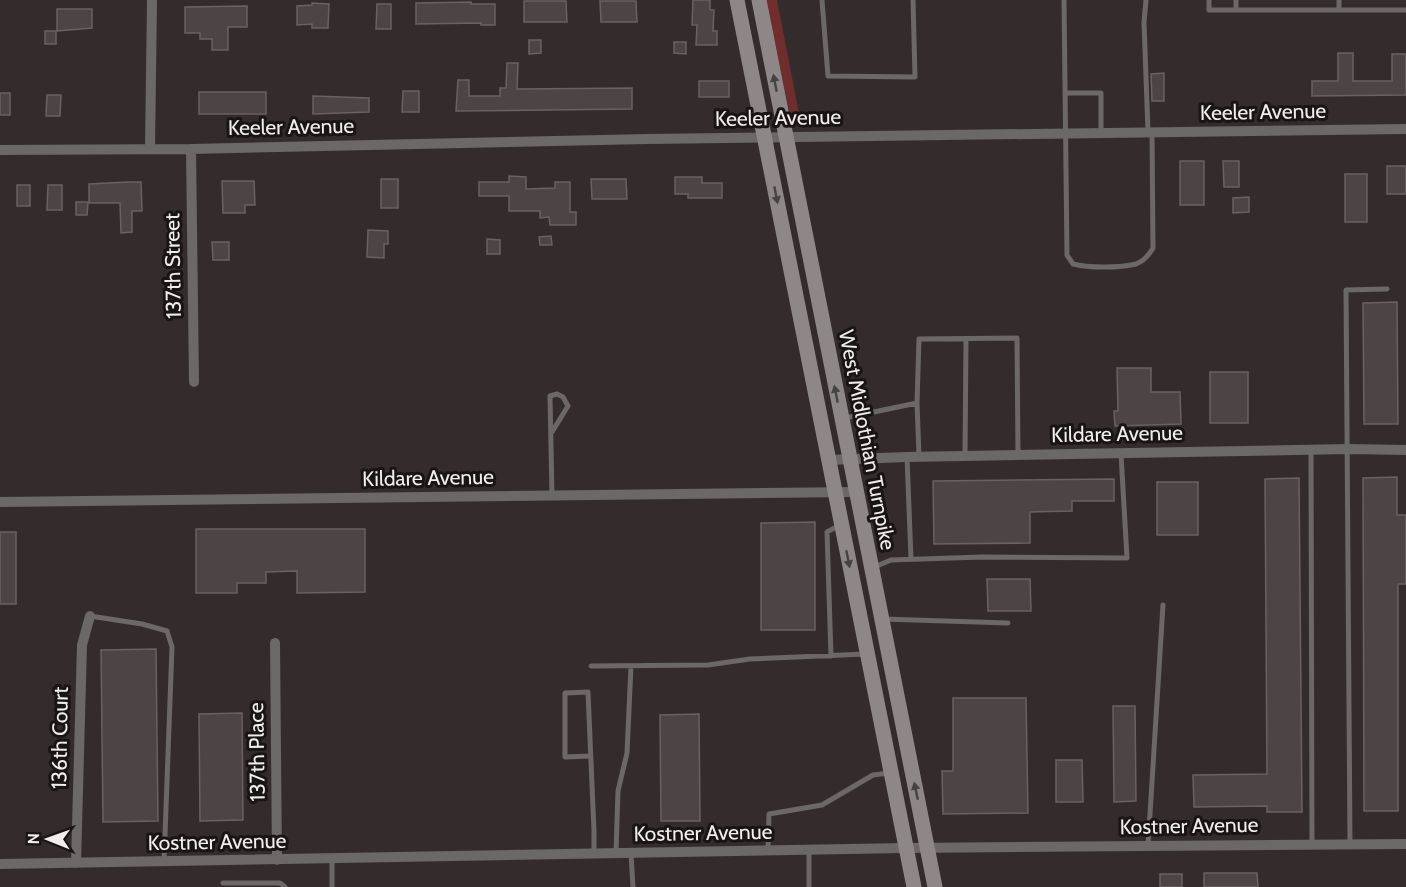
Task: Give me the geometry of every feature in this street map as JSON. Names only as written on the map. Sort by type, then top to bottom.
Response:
[{"type":"main road","name":"West Midlothian Turnpike","points":[[737,0],[914,887]]},
{"type":"main road","name":"West Midlothian Turnpike","points":[[759,0],[936,887]]},
{"type":"street","points":[[150,149],[152,0]]},
{"type":"street","name":"Keeler Avenue","points":[[0,150],[192,149],[785,137],[1406,129]]},
{"type":"street","name":"137th Street","points":[[192,149],[194,382]]},
{"type":"street","name":"Kildare Avenue","points":[[829,460],[919,456],[1406,450]]},
{"type":"street","name":"Kildare Avenue","points":[[0,502],[856,492]]},
{"type":"street","name":"136th Court","points":[[76,863],[82,645],[90,616]]},
{"type":"street","name":"137th Place","points":[[275,643],[278,860]]},
{"type":"street","name":"Kostner Avenue","points":[[0,864],[906,848],[1406,843]]},
{"type":"lane","points":[[822,0],[828,76],[915,77],[913,0]]},
{"type":"lane","points":[[1064,0],[1067,255],[1073,264],[1086,268],[1137,264],[1148,257],[1153,248],[1144,22],[1146,0]]},
{"type":"lane","points":[[1209,0],[1209,10],[1406,10]]},
{"type":"lane","points":[[1236,0],[1236,10]]},
{"type":"lane","points":[[1339,0],[1340,10]]},
{"type":"lane","points":[[1065,93],[1101,93],[1101,133]]},
{"type":"lane","points":[[1350,844],[1349,449],[1346,290],[1387,289]]},
{"type":"lane","points":[[919,456],[917,403],[919,339],[1017,338],[1018,455]]},
{"type":"lane","points":[[965,456],[966,339]]},
{"type":"lane","points":[[552,432],[568,406],[563,397],[557,394],[550,396],[552,496]]},
{"type":"lane","points":[[841,419],[917,403]]},
{"type":"lane","points":[[1311,450],[1312,844]]},
{"type":"lane","points":[[871,569],[891,560],[911,559],[1127,558],[1121,453]]},
{"type":"lane","points":[[907,457],[911,559]]},
{"type":"lane","points":[[831,656],[827,532],[841,525]]},
{"type":"lane","points":[[1148,846],[1163,604]]},
{"type":"lane","points":[[90,616],[142,624],[167,631],[172,647],[164,862]]},
{"type":"lane","points":[[881,619],[1008,623]]},
{"type":"lane","points":[[591,666],[708,665],[750,659],[867,654]]},
{"type":"lane","points":[[616,854],[618,791],[627,753],[631,666]]},
{"type":"lane","points":[[590,756],[565,757],[565,693],[588,692],[594,854]]},
{"type":"lane","points":[[768,851],[768,814],[822,805],[873,775],[891,772]]},
{"type":"lane","points":[[809,850],[809,887]]},
{"type":"lane","points":[[631,854],[633,887]]},
{"type":"lane","points":[[332,859],[332,887]]},
{"type":"lane","points":[[223,883],[280,883],[285,887]]},
{"type":"shaded area","points":[[766,0],[777,0],[802,129],[793,122],[789,110]]},
{"type":"building","points":[[693,0],[710,0],[710,10],[714,10],[713,31],[717,31],[717,45],[696,45],[697,25],[692,25]]},
{"type":"building","points":[[524,1],[566,1],[567,22],[524,22]]},
{"type":"building","points":[[600,1],[636,1],[637,22],[601,22]]},
{"type":"building","points":[[471,2],[471,4],[495,4],[495,25],[481,25],[481,23],[416,24],[416,3]]},
{"type":"building","points":[[312,3],[329,4],[328,28],[312,28],[312,24],[297,25],[297,6],[312,5]]},
{"type":"building","points":[[377,4],[391,4],[391,29],[376,29]]},
{"type":"building","points":[[247,6],[247,27],[228,27],[228,50],[212,50],[212,39],[200,39],[200,33],[185,33],[185,7]]},
{"type":"building","points":[[57,9],[92,9],[92,28],[57,31]]},
{"type":"building","points":[[45,31],[56,31],[56,44],[45,44]]},
{"type":"building","points":[[529,40],[541,40],[541,53],[529,54]]},
{"type":"building","points":[[674,42],[686,42],[686,54],[674,53]]},
{"type":"building","points":[[1338,53],[1353,53],[1353,81],[1392,81],[1392,54],[1406,54],[1406,95],[1312,96],[1312,81],[1338,81]]},
{"type":"building","points":[[507,63],[518,63],[517,89],[632,88],[632,109],[456,111],[458,80],[469,80],[469,96],[500,96],[500,88],[506,88]]},
{"type":"building","points":[[1164,73],[1164,101],[1152,101],[1151,74]]},
{"type":"building","points":[[699,81],[729,81],[729,97],[699,97]]},
{"type":"building","points":[[403,91],[419,91],[419,112],[402,112]]},
{"type":"building","points":[[199,92],[266,92],[266,114],[199,114]]},
{"type":"building","points":[[0,93],[10,93],[10,115],[0,115]]},
{"type":"building","points":[[47,95],[61,95],[60,116],[46,116]]},
{"type":"building","points":[[313,96],[369,98],[369,112],[313,114]]},
{"type":"building","points":[[1180,161],[1204,161],[1204,205],[1180,205]]},
{"type":"building","points":[[1223,161],[1239,161],[1239,187],[1224,187]]},
{"type":"building","points":[[1387,166],[1406,166],[1406,194],[1387,194]]},
{"type":"building","points":[[1345,174],[1367,174],[1367,222],[1345,222]]},
{"type":"building","points":[[509,176],[526,177],[526,189],[555,188],[555,182],[570,182],[570,212],[576,212],[576,225],[550,225],[549,217],[540,218],[540,211],[509,211],[509,196],[479,196],[479,182],[509,182]]},
{"type":"building","points":[[675,177],[702,177],[702,183],[722,183],[722,198],[688,198],[688,194],[675,194]]},
{"type":"building","points":[[381,179],[398,179],[398,208],[381,208]]},
{"type":"building","points":[[591,179],[626,179],[627,199],[592,199]]},
{"type":"building","points":[[222,181],[254,181],[255,205],[245,205],[245,213],[223,213]]},
{"type":"building","points":[[141,182],[142,211],[132,211],[132,232],[121,233],[120,203],[89,203],[89,184]]},
{"type":"building","points":[[17,185],[30,185],[30,206],[17,206]]},
{"type":"building","points":[[48,185],[62,185],[62,210],[47,210]]},
{"type":"building","points":[[1249,197],[1249,212],[1233,213],[1233,198]]},
{"type":"building","points":[[76,202],[88,202],[87,215],[76,215]]},
{"type":"building","points":[[368,230],[388,231],[388,244],[384,244],[384,258],[367,257]]},
{"type":"building","points":[[551,236],[552,245],[540,245],[539,237]]},
{"type":"building","points":[[487,239],[500,240],[500,254],[487,254]]},
{"type":"building","points":[[212,242],[229,242],[229,260],[213,260]]},
{"type":"building","points":[[1397,302],[1398,424],[1364,424],[1363,303]]},
{"type":"building","points":[[1117,368],[1151,368],[1151,392],[1180,392],[1181,424],[1115,426],[1114,411],[1118,411]]},
{"type":"building","points":[[1210,372],[1248,372],[1248,423],[1210,423]]},
{"type":"building","points":[[1397,477],[1397,515],[1406,515],[1406,584],[1398,584],[1398,811],[1364,811],[1363,478]]},
{"type":"building","points":[[1299,478],[1302,812],[1267,812],[1267,806],[1194,807],[1193,775],[1267,774],[1265,479]]},
{"type":"building","points":[[1114,479],[1114,501],[1072,501],[1072,511],[1030,512],[1030,543],[934,544],[933,481]]},
{"type":"building","points":[[1157,482],[1198,482],[1198,535],[1157,535]]},
{"type":"building","points":[[815,522],[815,630],[761,630],[761,523]]},
{"type":"building","points":[[196,529],[365,529],[365,592],[297,593],[297,571],[266,572],[266,583],[237,583],[237,593],[196,593]]},
{"type":"building","points":[[0,532],[16,532],[16,604],[0,604]]},
{"type":"building","points":[[987,579],[1030,579],[1031,611],[988,611]]},
{"type":"building","points":[[156,649],[158,821],[103,822],[101,650]]},
{"type":"building","points":[[953,698],[1026,698],[1028,813],[943,814],[942,771],[953,771]]},
{"type":"building","points":[[1113,706],[1135,706],[1136,801],[1114,802]]},
{"type":"building","points":[[242,713],[243,820],[200,821],[199,714]]},
{"type":"building","points":[[699,714],[700,821],[661,821],[660,715]]},
{"type":"building","points":[[1056,760],[1082,760],[1083,802],[1056,802]]},
{"type":"building","points":[[1204,873],[1257,873],[1258,887],[1204,887]]},
{"type":"building","points":[[1160,874],[1182,874],[1182,887],[1160,887]]}]
